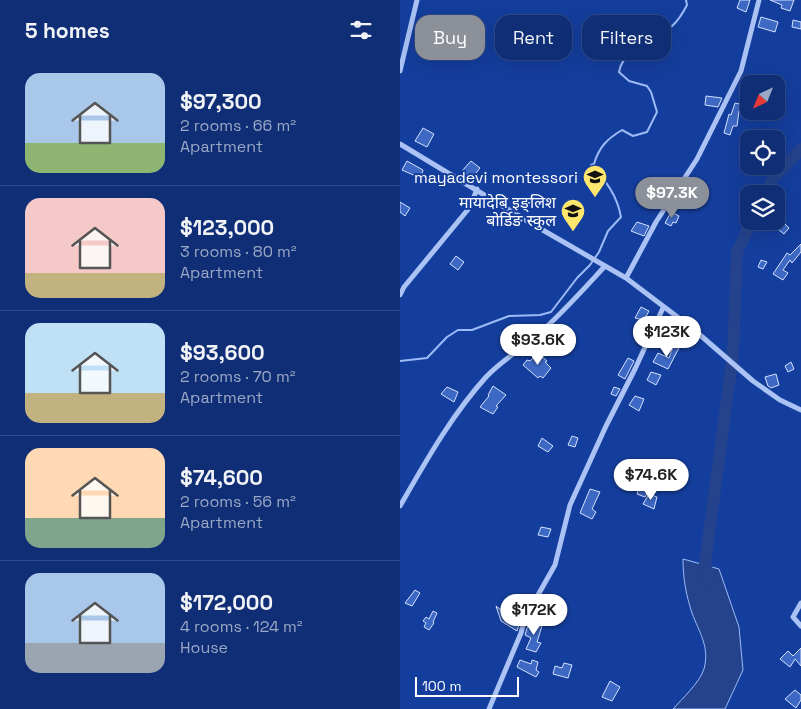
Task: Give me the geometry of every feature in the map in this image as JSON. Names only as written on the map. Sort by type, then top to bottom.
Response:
[{"type":"street","points":[[400,70],[417,0]]},
{"type":"street","points":[[626,278],[656,222],[696,159],[741,71],[759,0]]},
{"type":"street","points":[[400,144],[626,278],[663,308],[692,328],[747,376],[780,400],[801,410]]},
{"type":"street","points":[[400,295],[470,207],[477,189]]},
{"type":"street","points":[[400,506],[457,413],[487,376],[513,352],[531,340],[561,314],[605,266]]},
{"type":"street","points":[[489,709],[521,633],[525,618],[555,565],[570,505],[663,308]]},
{"type":"street","points":[[801,603],[794,617],[801,626]]},
{"type":"water","points":[[683,559],[719,569],[739,627],[743,670],[725,709],[673,709],[702,674],[706,654],[687,593]]},
{"type":"building","points":[[740,0],[750,0],[746,12],[737,8]]},
{"type":"building","points":[[770,0],[794,0],[790,11],[781,8],[782,5]]},
{"type":"building","points":[[761,17],[778,22],[775,32],[758,27]]},
{"type":"building","points":[[793,20],[801,22],[801,29],[792,27]]},
{"type":"building","points":[[706,96],[722,98],[718,107],[705,105]]},
{"type":"building","points":[[735,103],[740,104],[737,126],[733,126],[730,135],[724,133],[729,114],[731,115]]},
{"type":"building","points":[[423,128],[434,134],[427,147],[415,141]]},
{"type":"building","points":[[407,161],[423,170],[422,174],[429,178],[426,184],[417,180],[418,177],[402,170]]},
{"type":"building","points":[[471,161],[480,168],[472,178],[462,171]]},
{"type":"building","points":[[400,202],[410,208],[405,216],[400,212]]},
{"type":"building","points":[[671,212],[679,216],[676,223],[673,222],[671,226],[665,223]]},
{"type":"building","points":[[637,222],[649,226],[644,236],[631,231]]},
{"type":"building","points":[[785,224],[789,228],[784,234],[779,230],[785,230]]},
{"type":"building","points":[[801,244],[801,252],[792,263],[790,260],[783,270],[788,273],[783,280],[773,274],[787,253],[790,255]]},
{"type":"building","points":[[456,256],[464,262],[458,270],[450,264]]},
{"type":"building","points":[[761,260],[767,262],[763,269],[758,267]]},
{"type":"building","points":[[641,307],[649,311],[644,320],[635,318]]},
{"type":"building","points":[[674,344],[680,346],[668,369],[653,362],[658,353],[669,358]]},
{"type":"building","points":[[538,353],[547,361],[545,362],[551,368],[543,378],[540,376],[538,378],[523,365]]},
{"type":"building","points":[[628,358],[634,361],[625,379],[618,375]]},
{"type":"building","points":[[791,362],[794,369],[788,372],[785,366]]},
{"type":"building","points":[[651,372],[661,375],[656,385],[647,380]]},
{"type":"building","points":[[776,374],[779,385],[771,388],[768,386],[765,377]]},
{"type":"building","points":[[493,386],[506,395],[496,406],[498,407],[493,414],[480,407],[489,396]]},
{"type":"building","points":[[447,387],[458,392],[454,402],[441,394]]},
{"type":"building","points":[[614,387],[620,389],[616,396],[611,394]]},
{"type":"building","points":[[635,396],[644,399],[639,411],[629,405]]},
{"type":"building","points":[[572,436],[578,438],[575,447],[568,445]]},
{"type":"building","points":[[542,438],[553,446],[548,452],[538,446]]},
{"type":"building","points":[[639,488],[648,492],[645,497],[637,494]]},
{"type":"building","points":[[590,489],[600,492],[592,509],[596,512],[592,519],[580,513]]},
{"type":"building","points":[[649,494],[657,497],[654,509],[643,504]]},
{"type":"building","points":[[541,527],[551,529],[548,537],[538,535]]},
{"type":"building","points":[[415,590],[420,593],[412,606],[405,603]]},
{"type":"building","points":[[496,606],[520,622],[517,631],[501,621]]},
{"type":"building","points":[[433,611],[437,613],[434,623],[429,630],[424,627],[426,623],[423,621],[426,617],[429,619]]},
{"type":"building","points":[[532,621],[542,626],[537,642],[541,643],[536,652],[526,649],[531,638],[525,635],[528,625],[531,627]]},
{"type":"building","points":[[801,648],[801,666],[795,659],[790,667],[780,659],[788,651],[793,656]]},
{"type":"building","points":[[520,660],[531,664],[532,660],[538,662],[536,670],[539,672],[536,677],[517,667]]},
{"type":"building","points":[[564,663],[572,665],[568,678],[553,674],[555,666],[562,668]]},
{"type":"building","points":[[610,681],[620,687],[612,701],[602,697]]},
{"type":"building","points":[[795,690],[801,695],[801,700],[796,708],[785,699]]},
{"type":"waterway","points":[[400,361],[427,358],[447,337],[458,330],[472,330],[509,316],[540,315],[551,312],[577,278],[590,265],[599,252],[608,231],[621,217],[617,202],[610,189],[591,165],[594,164],[604,144],[622,130],[633,136],[647,132],[657,112],[651,92],[647,86],[629,81],[619,72],[626,57],[633,51],[674,25],[687,5],[686,0]]},
{"type":"waterway","points":[[770,185],[773,178],[801,149]]},
{"type":"waterway","points":[[710,580],[705,564],[733,354],[737,252],[748,230]]},
{"type":"place","name":"mayadevi montessori","points":[[595,198]]},
{"type":"place","name":"मायादेबि इङ्लिश बोर्डिङ स्कुल","points":[[573,232]]}]
